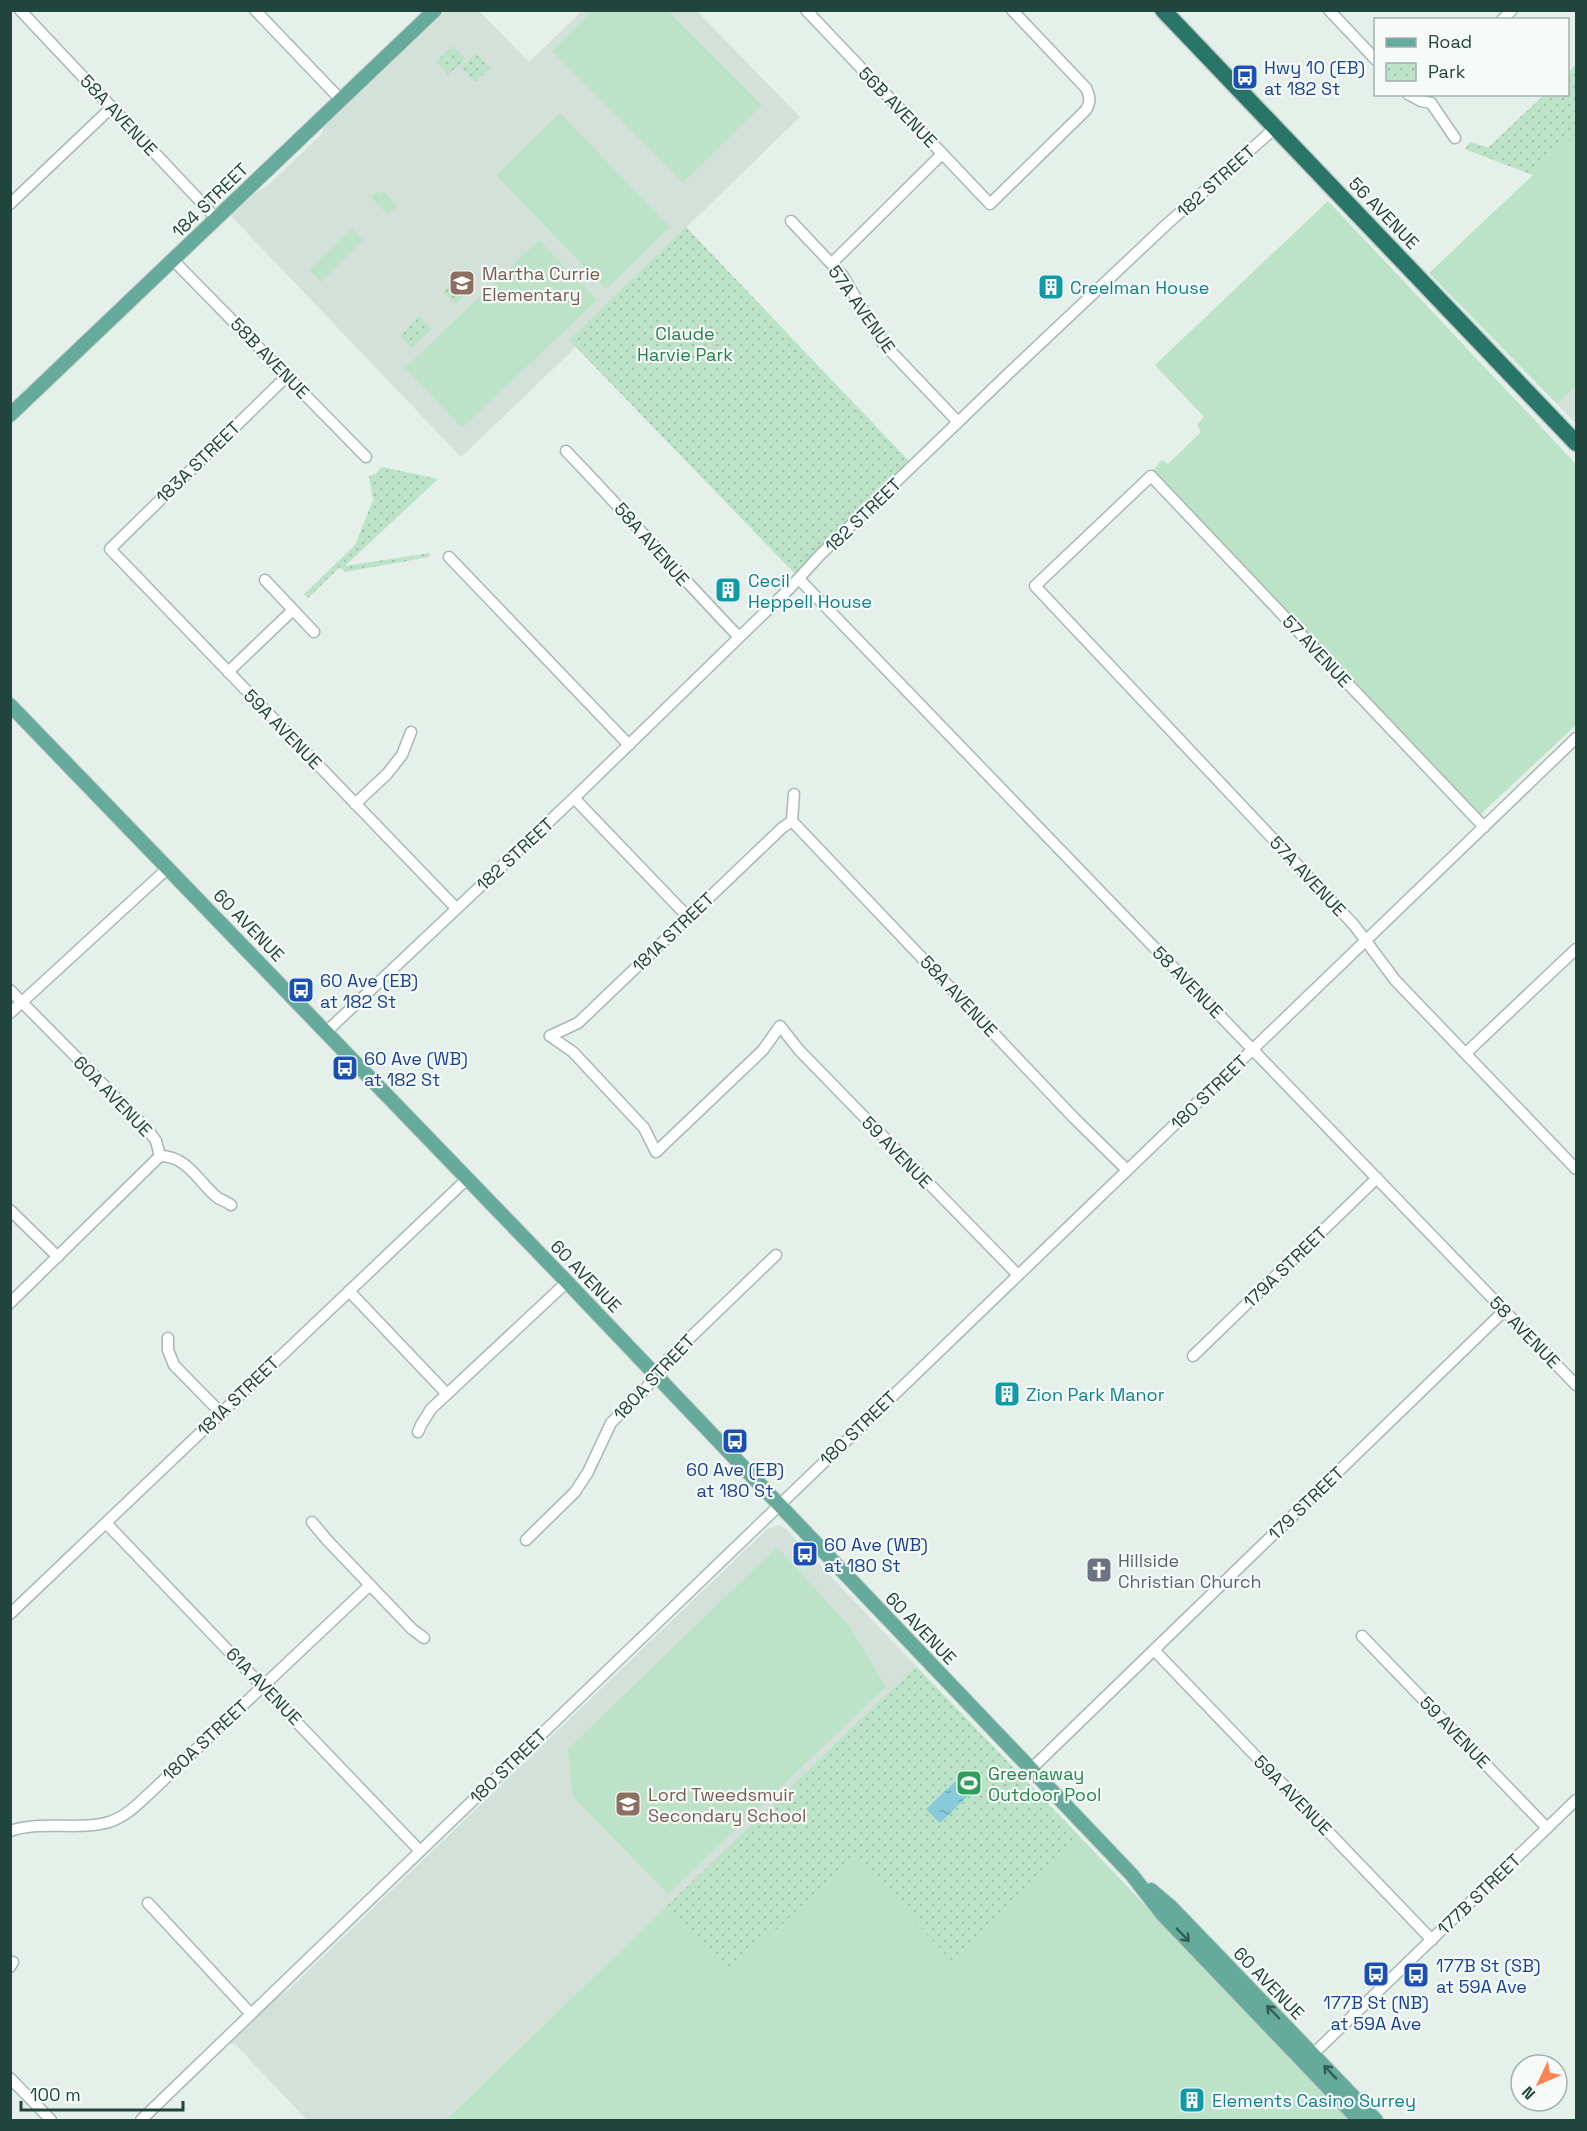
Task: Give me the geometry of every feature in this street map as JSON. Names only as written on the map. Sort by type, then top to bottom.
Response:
[{"type":"highway","name":"56 AVENUE","points":[[1163,10],[1576,443]]},
{"type":"main road","name":"184 STREET","points":[[10,415],[435,10]]},
{"type":"main road","name":"60 AVENUE","points":[[10,705],[656,1375],[1132,1875],[1163,1916],[1376,2121]]},
{"type":"main road","name":"60 AVENUE","points":[[1309,2059],[1359,2121]]},
{"type":"street","points":[[10,14],[14,10]]},
{"type":"street","name":"58A AVENUE","points":[[20,10],[217,219]]},
{"type":"street","points":[[255,10],[341,100]]},
{"type":"street","name":"56B AVENUE","points":[[806,10],[990,204],[1086,110],[1090,102],[1086,88],[1012,10]]},
{"type":"street","points":[[1329,10],[1374,58]]},
{"type":"street","points":[[1412,96],[1421,101],[1433,99],[1455,138]]},
{"type":"street","points":[[10,204],[112,107]]},
{"type":"street","name":"182 STREET","points":[[327,1032],[629,745],[958,422],[1158,233],[1275,128]]},
{"type":"street","points":[[832,263],[942,153]]},
{"type":"street","name":"57A AVENUE","points":[[791,221],[832,263],[852,289],[882,342],[958,422]]},
{"type":"street","name":"58B AVENUE","points":[[173,260],[366,457]]},
{"type":"street","name":"183A STREET","points":[[110,549],[287,376]]},
{"type":"street","name":"58A AVENUE","points":[[566,451],[739,637]]},
{"type":"street","name":"57 AVENUE","points":[[1035,586],[1151,476],[1484,826]]},
{"type":"street","name":"59A AVENUE","points":[[110,549],[456,908]]},
{"type":"street","points":[[448,557],[629,745]]},
{"type":"street","name":"58 AVENUE","points":[[799,579],[1576,1385]]},
{"type":"street","points":[[265,580],[314,632]]},
{"type":"street","name":"57A AVENUE","points":[[1035,586],[1354,925],[1395,980],[1576,1169]]},
{"type":"street","points":[[228,672],[293,610]]},
{"type":"street","points":[[355,804],[387,774],[402,755],[411,732]]},
{"type":"street","name":"180 STREET","points":[[141,2121],[1576,738]]},
{"type":"street","points":[[792,821],[794,794]]},
{"type":"street","points":[[574,798],[688,917]]},
{"type":"street","name":"58A AVENUE","points":[[792,821],[1066,1110],[1127,1170]]},
{"type":"street","name":"181A STREET","points":[[656,1152],[644,1128],[573,1052],[550,1036],[578,1023],[792,821]]},
{"type":"street","points":[[10,1013],[168,868]]},
{"type":"street","points":[[1466,1053],[1576,949]]},
{"type":"street","name":"60A AVENUE","points":[[10,990],[148,1130],[158,1147],[160,1156],[168,1156],[185,1164],[218,1198],[231,1204]]},
{"type":"street","name":"59 AVENUE","points":[[656,1152],[763,1050],[780,1026],[799,1050],[1018,1275]]},
{"type":"street","points":[[10,1303],[160,1156]]},
{"type":"street","name":"179A STREET","points":[[1193,1356],[1377,1178]]},
{"type":"street","name":"181A STREET","points":[[10,1614],[467,1179]]},
{"type":"street","points":[[10,1210],[58,1257]]},
{"type":"street","name":"180A STREET","points":[[526,1540],[575,1492],[588,1472],[611,1423],[644,1389],[669,1358],[776,1255]]},
{"type":"street","points":[[418,1432],[425,1416],[567,1282]]},
{"type":"street","points":[[349,1292],[447,1394]]},
{"type":"street","name":"179 STREET","points":[[1031,1770],[1504,1311]]},
{"type":"street","points":[[168,1338],[168,1350],[174,1365],[220,1413]]},
{"type":"street","points":[[312,1522],[369,1585],[412,1629],[424,1638]]},
{"type":"street","name":"61A AVENUE","points":[[106,1523],[420,1851]]},
{"type":"street","name":"180A STREET","points":[[10,1831],[22,1827],[96,1824],[110,1822],[122,1816],[137,1805],[369,1585]]},
{"type":"street","name":"59 AVENUE","points":[[1362,1636],[1547,1828]]},
{"type":"street","name":"59A AVENUE","points":[[1154,1650],[1432,1940]]},
{"type":"street","name":"177B STREET","points":[[1309,2059],[1576,1800]]},
{"type":"street","points":[[148,1903],[251,2014]]},
{"type":"street","points":[[10,2078],[51,2121]]},
{"type":"shaded area","name":"Martha Currie Elementary","points":[[446,11],[479,11],[529,62],[582,11],[697,11],[800,117],[570,340],[576,347],[461,457],[231,216],[259,190],[265,188],[322,134],[324,127]]},
{"type":"shaded area","points":[[1576,386],[1576,424],[1557,404]]},
{"type":"shaded area","name":"Lord Tweedsmuir Secondary School","points":[[779,1525],[786,1529],[916,1666],[446,2120],[307,2120],[236,2045],[229,2043],[278,1996],[285,1993],[767,1529]]},
{"type":"green space","points":[[593,10],[668,11],[762,105],[683,183],[552,51]]},
{"type":"green space","points":[[453,46],[465,59],[448,75],[436,61]]},
{"type":"green space","points":[[476,53],[490,68],[475,82],[461,67]]},
{"type":"green space","points":[[1576,64],[1576,386],[1557,404],[1429,273],[1533,175],[1465,149],[1470,142],[1488,148],[1543,96],[1569,96],[1569,72]]},
{"type":"green space","points":[[1576,64],[1576,134],[1533,175],[1465,149],[1470,142],[1488,148],[1543,96],[1569,96],[1569,72]]},
{"type":"green space","points":[[560,113],[670,227],[606,289],[496,175]]},
{"type":"green space","points":[[377,191],[380,194],[384,191],[397,206],[388,215],[371,197]]},
{"type":"green space","points":[[1328,201],[1576,464],[1576,725],[1481,814],[1153,470],[1162,460],[1168,464],[1201,432],[1197,425],[1204,417],[1155,365]]},
{"type":"green space","name":"Claude Harvie Park","points":[[686,227],[910,462],[796,575],[569,340]]},
{"type":"green space","points":[[352,228],[363,240],[321,282],[309,270]]},
{"type":"green space","points":[[539,240],[597,300],[462,428],[405,368]]},
{"type":"green space","points":[[461,275],[473,287],[455,304],[443,292]]},
{"type":"green space","points":[[419,316],[432,329],[412,348],[400,336]]},
{"type":"green space","points":[[382,467],[438,479],[345,566],[430,553],[429,557],[345,572],[340,567],[308,598],[304,594],[355,545],[373,500],[369,476]]},
{"type":"green space","points":[[777,1547],[849,1626],[886,1687],[668,1894],[573,1797],[568,1749]]},
{"type":"green space","points":[[916,1666],[1081,1838],[952,1961],[854,1858],[729,1973],[666,1907]]},
{"type":"green space","points":[[1081,1838],[1350,2120],[446,2120],[666,1907],[729,1972],[854,1858],[952,1960]]},
{"type":"water","points":[[964,1773],[977,1787],[940,1823],[926,1809]]},
{"type":"place","name":"Hwy 10 (EB) at 182 St","points":[[1245,77]]},
{"type":"place","name":"Martha Currie Elementary","points":[[462,283]]},
{"type":"place","name":"Creelman House","points":[[1051,287]]},
{"type":"place","name":"Cecil Heppell House","points":[[728,590]]},
{"type":"place","name":"60 Ave (EB) at 182 St","points":[[301,990]]},
{"type":"place","name":"60 Ave (WB) at 182 St","points":[[345,1068]]},
{"type":"place","name":"Zion Park Manor","points":[[1007,1394]]},
{"type":"place","name":"60 Ave (EB) at 180 St","points":[[735,1441]]},
{"type":"place","name":"60 Ave (WB) at 180 St","points":[[805,1554]]},
{"type":"place","name":"Hillside Christian Church","points":[[1099,1570]]},
{"type":"place","name":"Greenaway Outdoor Pool","points":[[969,1783]]},
{"type":"place","name":"Lord Tweedsmuir Secondary School","points":[[628,1804]]},
{"type":"place","name":"177B St (NB) at 59A Ave","points":[[1376,1974]]},
{"type":"place","name":"177B St (SB) at 59A Ave","points":[[1416,1975]]},
{"type":"place","name":"Elements Casino Surrey","points":[[1192,2100]]}]
